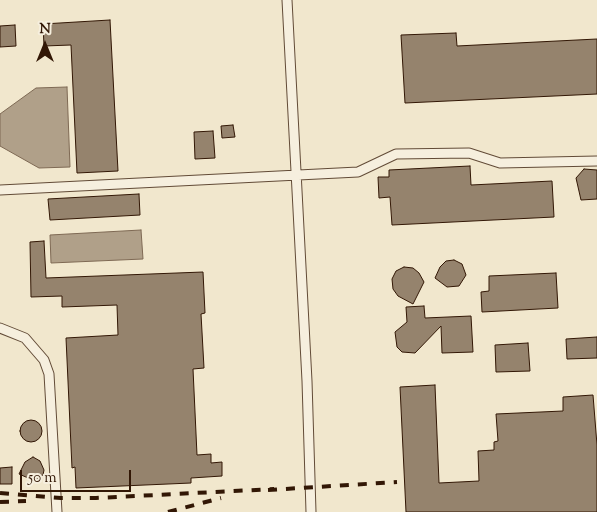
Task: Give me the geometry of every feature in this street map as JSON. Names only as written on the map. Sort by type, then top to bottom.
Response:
[{"type":"lane","points":[[287,0],[307,381],[311,512]]},
{"type":"lane","points":[[0,190],[160,180],[358,172],[396,154],[468,153],[500,163],[597,161]]},
{"type":"lane","points":[[0,328],[25,338],[44,360],[49,374],[57,512]]},
{"type":"shaded area","points":[[67,87],[70,167],[39,168],[0,146],[0,114],[36,88]]},
{"type":"shaded area","points":[[141,230],[143,259],[51,263],[50,235]]},
{"type":"building","points":[[110,20],[118,171],[77,173],[71,45],[44,46],[43,24]]},
{"type":"building","points":[[15,25],[16,46],[0,47],[0,26]]},
{"type":"building","points":[[456,33],[457,46],[597,39],[597,94],[405,103],[401,35]]},
{"type":"building","points":[[233,125],[235,137],[222,138],[221,126]]},
{"type":"building","points":[[213,131],[215,158],[195,159],[194,132]]},
{"type":"building","points":[[470,166],[471,185],[552,181],[554,217],[392,225],[390,197],[379,198],[378,177],[389,177],[389,170]]},
{"type":"building","points":[[584,169],[597,170],[597,199],[581,200],[576,178]]},
{"type":"building","points":[[139,194],[140,215],[50,220],[48,199]]},
{"type":"building","points":[[44,241],[46,278],[203,272],[205,313],[201,314],[204,368],[193,369],[197,455],[211,454],[211,463],[222,462],[222,476],[191,478],[191,483],[76,488],[75,467],[72,468],[66,338],[118,335],[117,305],[62,307],[62,296],[31,297],[30,242]]},
{"type":"building","points":[[454,260],[462,264],[466,275],[459,286],[447,287],[435,278],[440,267],[446,261]]},
{"type":"building","points":[[404,267],[413,268],[419,273],[424,282],[413,304],[398,296],[393,289],[392,279],[396,271]]},
{"type":"building","points":[[556,273],[558,308],[482,312],[481,292],[489,291],[489,276]]},
{"type":"building","points":[[424,306],[425,318],[471,316],[473,352],[442,353],[441,326],[415,353],[402,352],[397,347],[395,332],[407,322],[406,307]]},
{"type":"building","points":[[597,337],[597,358],[567,359],[566,339]]},
{"type":"building","points":[[528,343],[530,371],[496,372],[495,345]]},
{"type":"building","points":[[435,385],[439,483],[479,481],[478,451],[494,450],[494,442],[498,441],[496,414],[563,411],[563,397],[593,395],[597,445],[597,512],[406,512],[400,387]]},
{"type":"building","points":[[31,420],[39,423],[42,431],[39,439],[31,442],[23,439],[20,431],[23,423]]},
{"type":"building","points":[[33,457],[40,461],[44,470],[43,475],[35,481],[19,474],[25,462]]},
{"type":"building","points":[[12,467],[12,484],[0,484],[0,468]]},
{"type":"railway","points":[[268,490],[397,482]]},
{"type":"railway","points":[[0,493],[61,498],[96,498],[274,489]]},
{"type":"railway","points":[[168,512],[221,498]]},
{"type":"railway","points":[[0,502],[26,501]]}]
